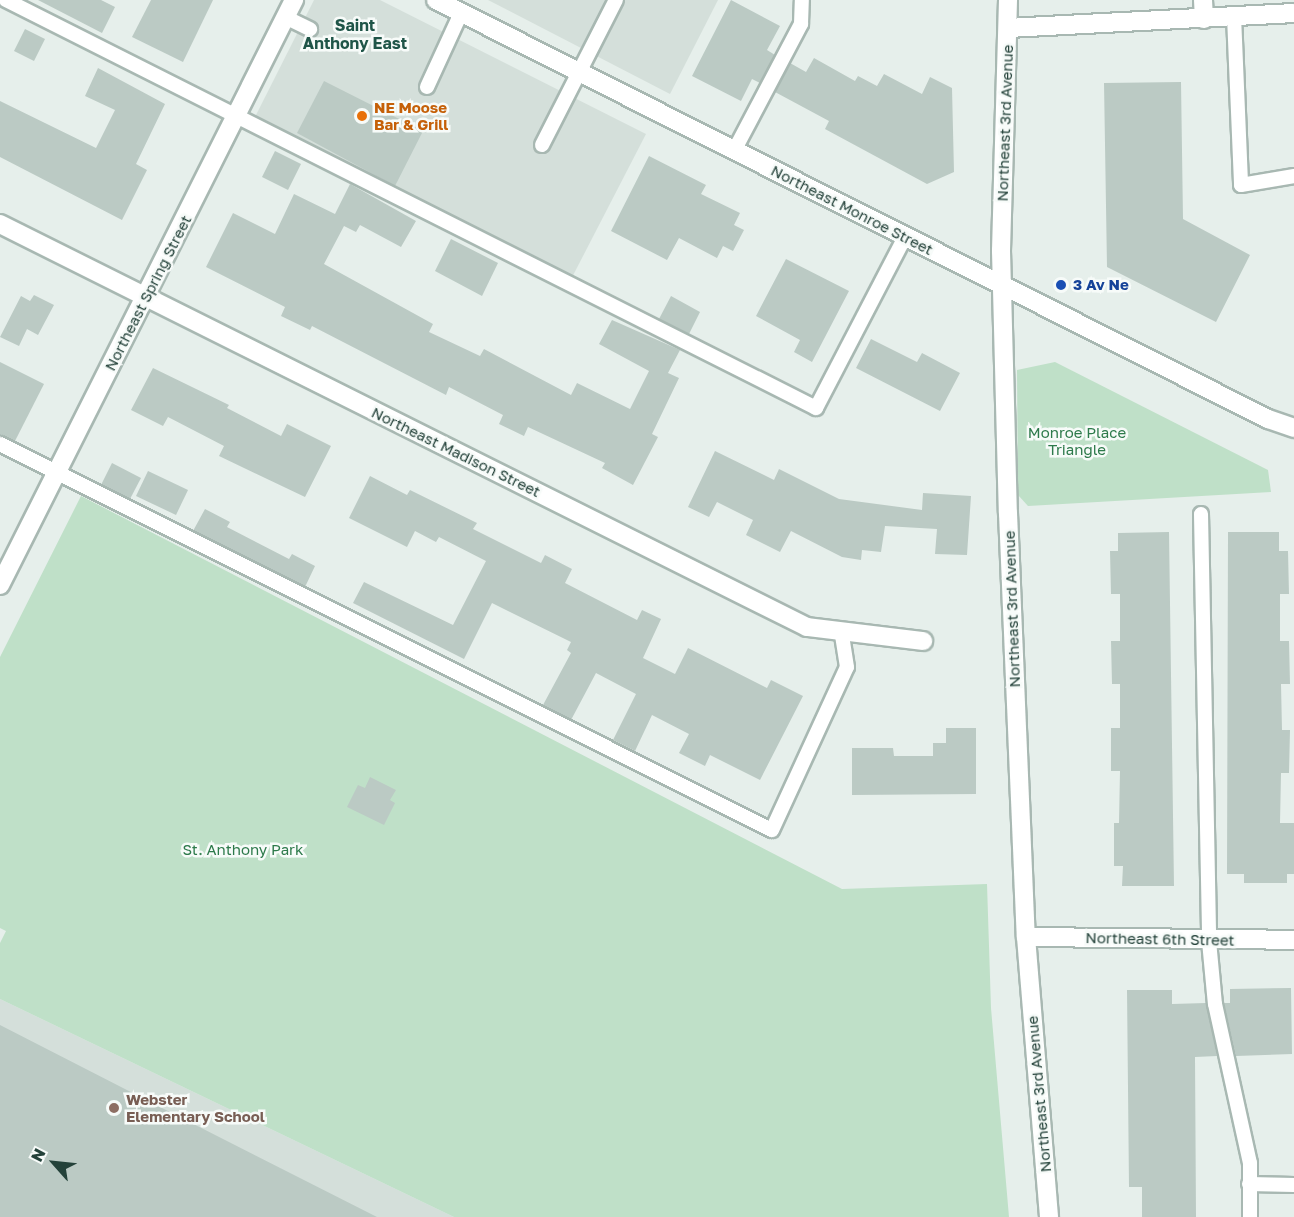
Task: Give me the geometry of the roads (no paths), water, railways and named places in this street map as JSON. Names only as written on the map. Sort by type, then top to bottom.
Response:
[{"type":"street","name":"Northeast Spring Street","points":[[0,585],[294,0]]},
{"type":"street","name":"Northeast Monroe Street","points":[[438,0],[1003,287],[1268,419],[1294,428]]},
{"type":"street","name":"Northeast 3rd Avenue","points":[[1008,0],[1003,287],[1026,937],[1049,1217]]},
{"type":"street","points":[[1203,0],[1204,19]]},
{"type":"street","points":[[1008,28],[1294,14]]},
{"type":"street","name":"Northeast Madison Street","points":[[0,224],[807,627],[923,641]]},
{"type":"street","name":"Northeast 6th Street","points":[[1026,937],[1209,941],[1294,940]]},
{"type":"lane","points":[[6,0],[816,408],[905,237]]},
{"type":"lane","points":[[542,145],[616,0]]},
{"type":"lane","points":[[734,151],[801,24],[802,0]]},
{"type":"lane","points":[[427,87],[461,13]]},
{"type":"lane","points":[[1234,16],[1241,185],[1294,176]]},
{"type":"lane","points":[[285,17],[310,29]]},
{"type":"lane","points":[[0,444],[772,830],[847,667],[841,631]]},
{"type":"lane","points":[[1201,514],[1209,941],[1215,1005],[1250,1163],[1250,1217]]},
{"type":"lane","points":[[1250,1184],[1294,1185]]},
{"type":"place","name":"NE Moose Bar & Grill","points":[[362,116]]},
{"type":"place","name":"3 Av Ne","points":[[1061,285]]},
{"type":"place","name":"Webster Elementary School","points":[[114,1108]]},
{"type":"district","name":"Saint Anthony East","points":[[355,34]]},
{"type":"park label","name":"Monroe Place Triangle","points":[[1077,440]]},
{"type":"park label","name":"St. Anthony Park","points":[[243,850]]}]
